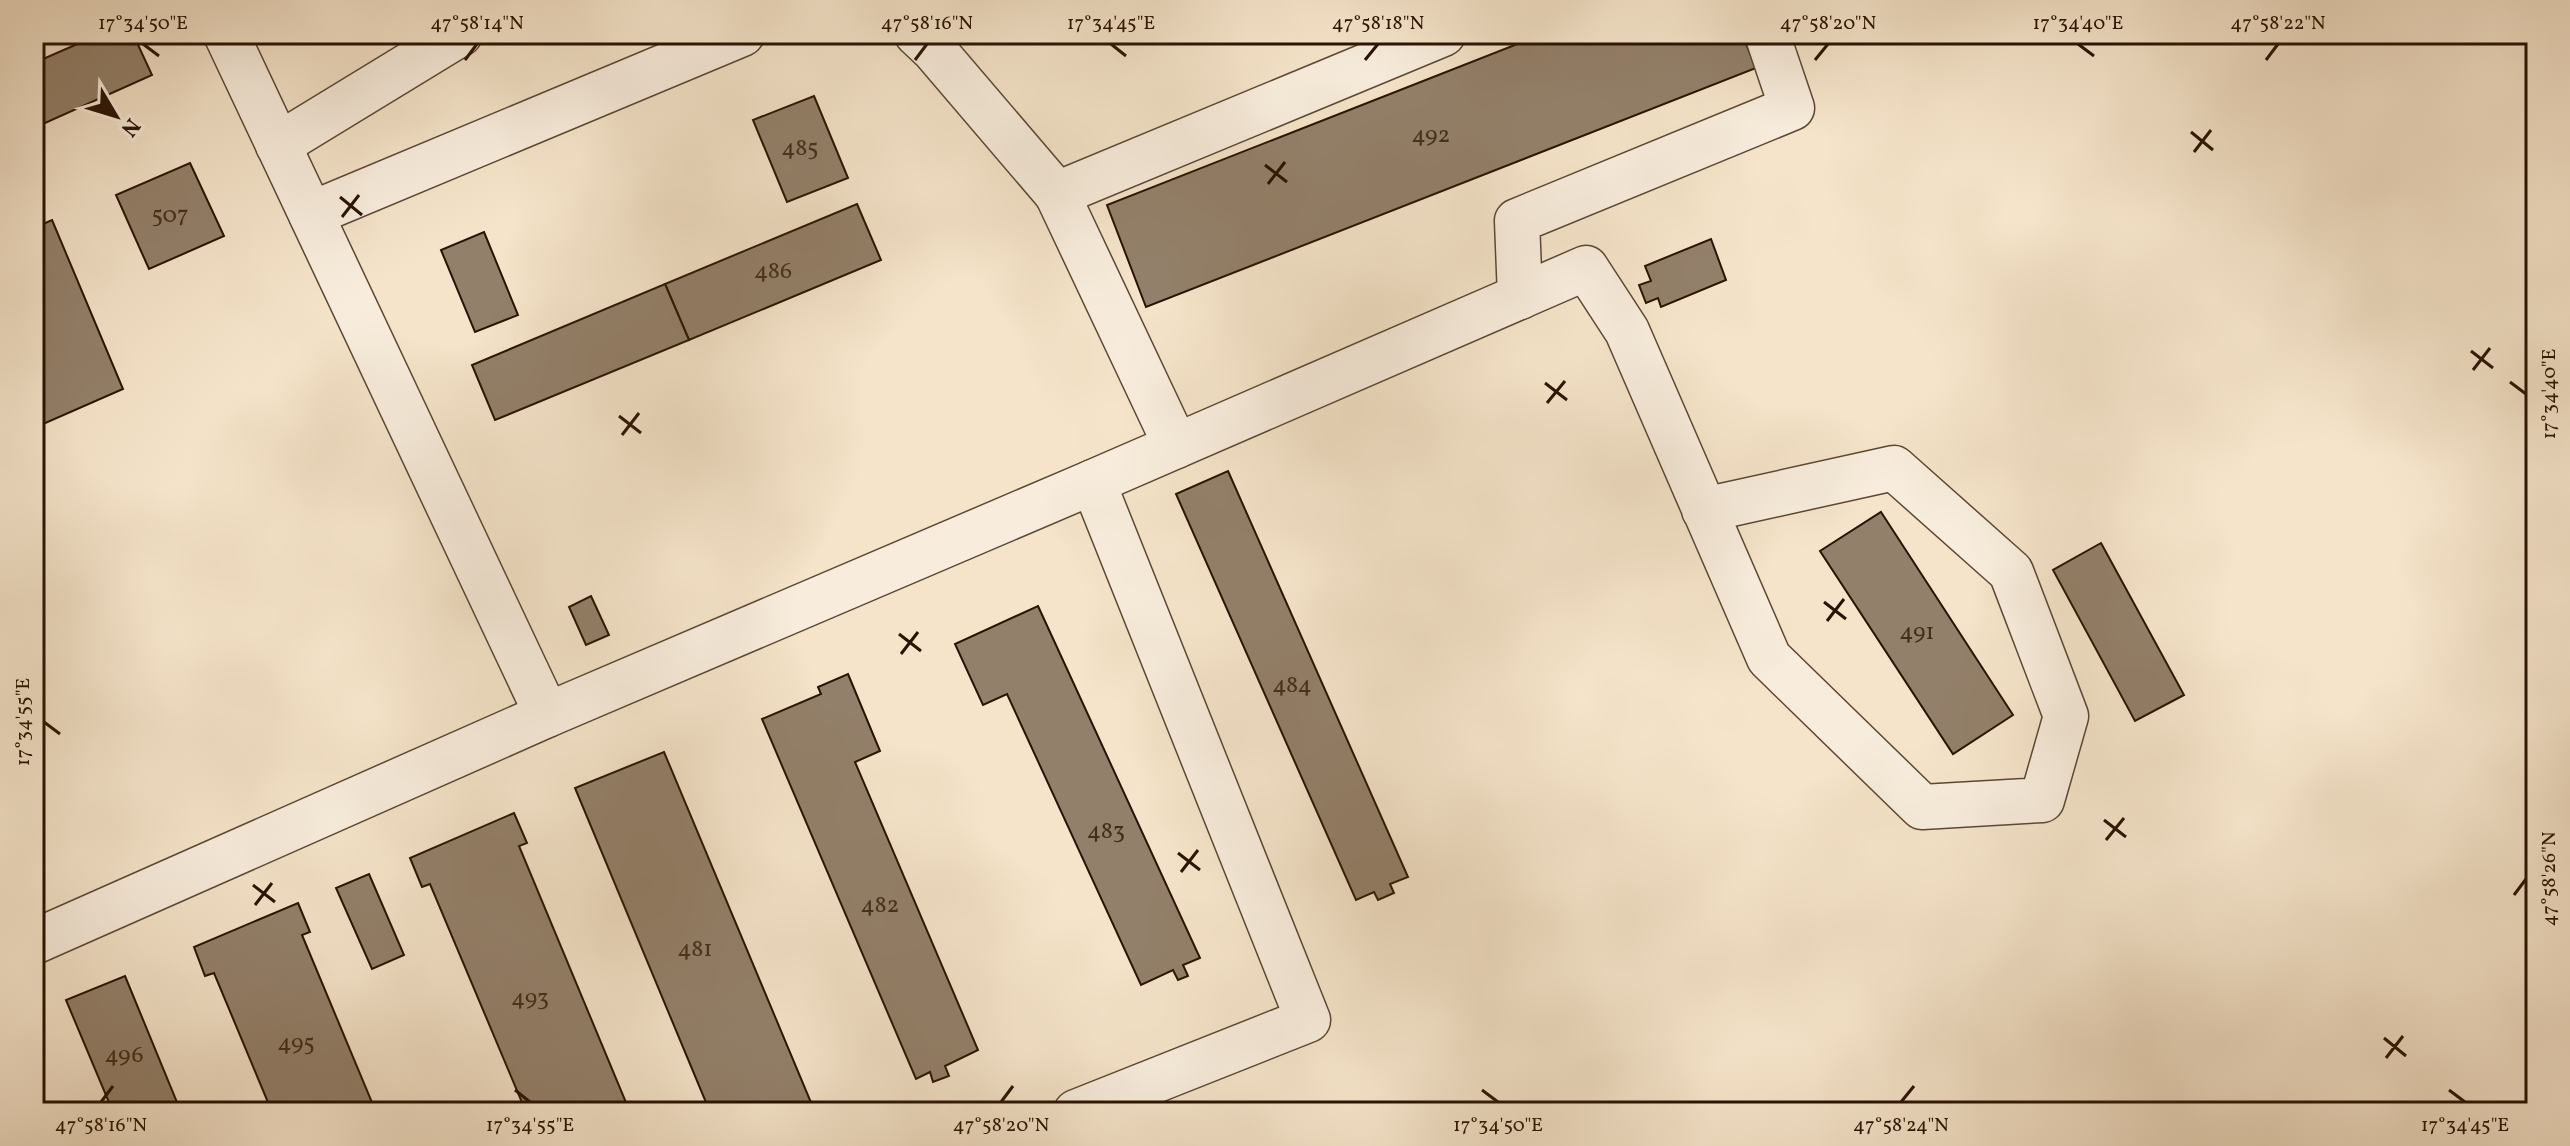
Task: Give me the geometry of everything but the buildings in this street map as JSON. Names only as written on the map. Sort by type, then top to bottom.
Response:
[{"type":"lane","points":[[226,34],[547,715]]},
{"type":"lane","points":[[278,145],[460,34]]},
{"type":"lane","points":[[311,214],[742,34]]},
{"type":"lane","points":[[917,34],[1057,194],[1176,446]]},
{"type":"lane","points":[[1057,194],[1443,34]]},
{"type":"lane","points":[[1520,297],[1517,221],[1792,108],[1767,34]]},
{"type":"lane","points":[[34,942],[547,715],[1586,268],[1627,331],[1704,510],[1769,658],[1922,807],[2042,800],[2066,716],[2011,572],[1894,468],[1704,510]]},
{"type":"lane","points":[[1076,1112],[1308,1020],[1093,482]]}]
